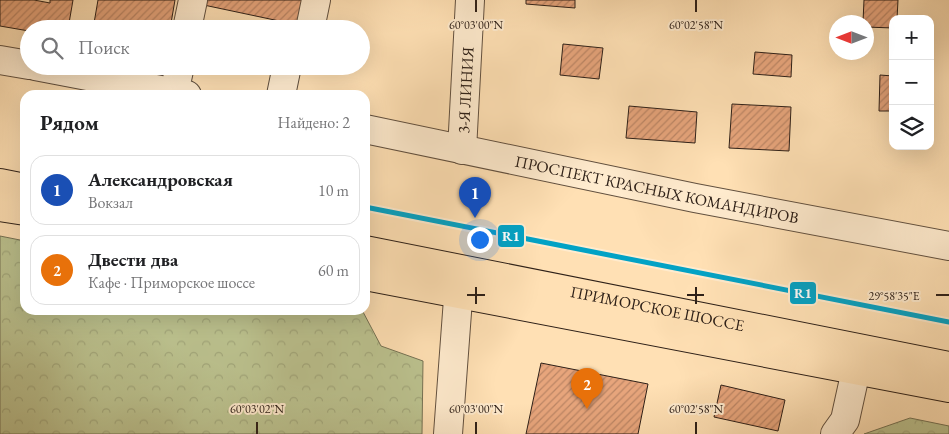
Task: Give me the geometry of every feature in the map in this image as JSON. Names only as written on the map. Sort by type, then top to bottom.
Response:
[{"type":"highway","points":[[0,183],[20,187]]},
{"type":"highway","points":[[0,207],[20,211]]},
{"type":"highway","name":"ПРИМОРСКОЕ ШОССЕ","points":[[370,251],[949,366]]},
{"type":"highway","name":"ПРИМОРСКОЕ ШОССЕ","points":[[370,277],[949,388]]},
{"type":"street","points":[[191,20],[193,0]]},
{"type":"street","points":[[312,20],[316,0]]},
{"type":"street","name":"3-Я ЛИНИЯ","points":[[462,150],[470,0]]},
{"type":"street","points":[[0,60],[20,63]]},
{"type":"street","points":[[82,75],[160,90]]},
{"type":"street","points":[[180,75],[181,90]]},
{"type":"street","points":[[282,90],[285,75]]},
{"type":"street","name":"ПРОСПЕКТ КРАСНЫХ КОМАНДИРОВ","points":[[370,131],[694,198],[949,246]]},
{"type":"street","points":[[448,434],[461,268]]},
{"type":"street","points":[[835,434],[845,420],[856,370]]},
{"type":"green space","points":[[0,236],[20,240],[20,315],[365,315],[381,346],[423,361],[422,434],[0,434]]},
{"type":"green space","points":[[910,418],[949,426],[949,434],[864,434]]},
{"type":"building","points":[[0,0],[34,0],[50,3],[50,0],[73,0],[70,20],[20,20],[20,29],[0,26]]},
{"type":"building","points":[[98,0],[175,0],[172,20],[95,20]]},
{"type":"building","points":[[200,0],[309,0],[304,20],[275,20],[199,4]]},
{"type":"building","points":[[526,0],[575,0],[575,8],[526,4]]},
{"type":"building","points":[[864,0],[898,0],[897,15],[889,15],[889,28],[874,27],[874,15],[863,15]]},
{"type":"building","points":[[563,44],[603,48],[599,79],[560,75]]},
{"type":"building","points":[[755,52],[792,55],[791,77],[753,74]]},
{"type":"building","points":[[880,75],[889,76],[889,111],[879,111]]},
{"type":"building","points":[[732,104],[791,107],[789,151],[729,148]]},
{"type":"building","points":[[629,106],[697,112],[695,143],[626,138]]},
{"type":"building","points":[[541,363],[648,384],[638,434],[526,434]]},
{"type":"building","points":[[721,385],[785,400],[778,431],[714,417]]},
{"type":"transit line","name":"R1","points":[[370,208],[949,322]]},
{"type":"place","name":"Александровская","points":[[475,218]]},
{"type":"place","name":"Двести два","points":[[587,409]]}]
